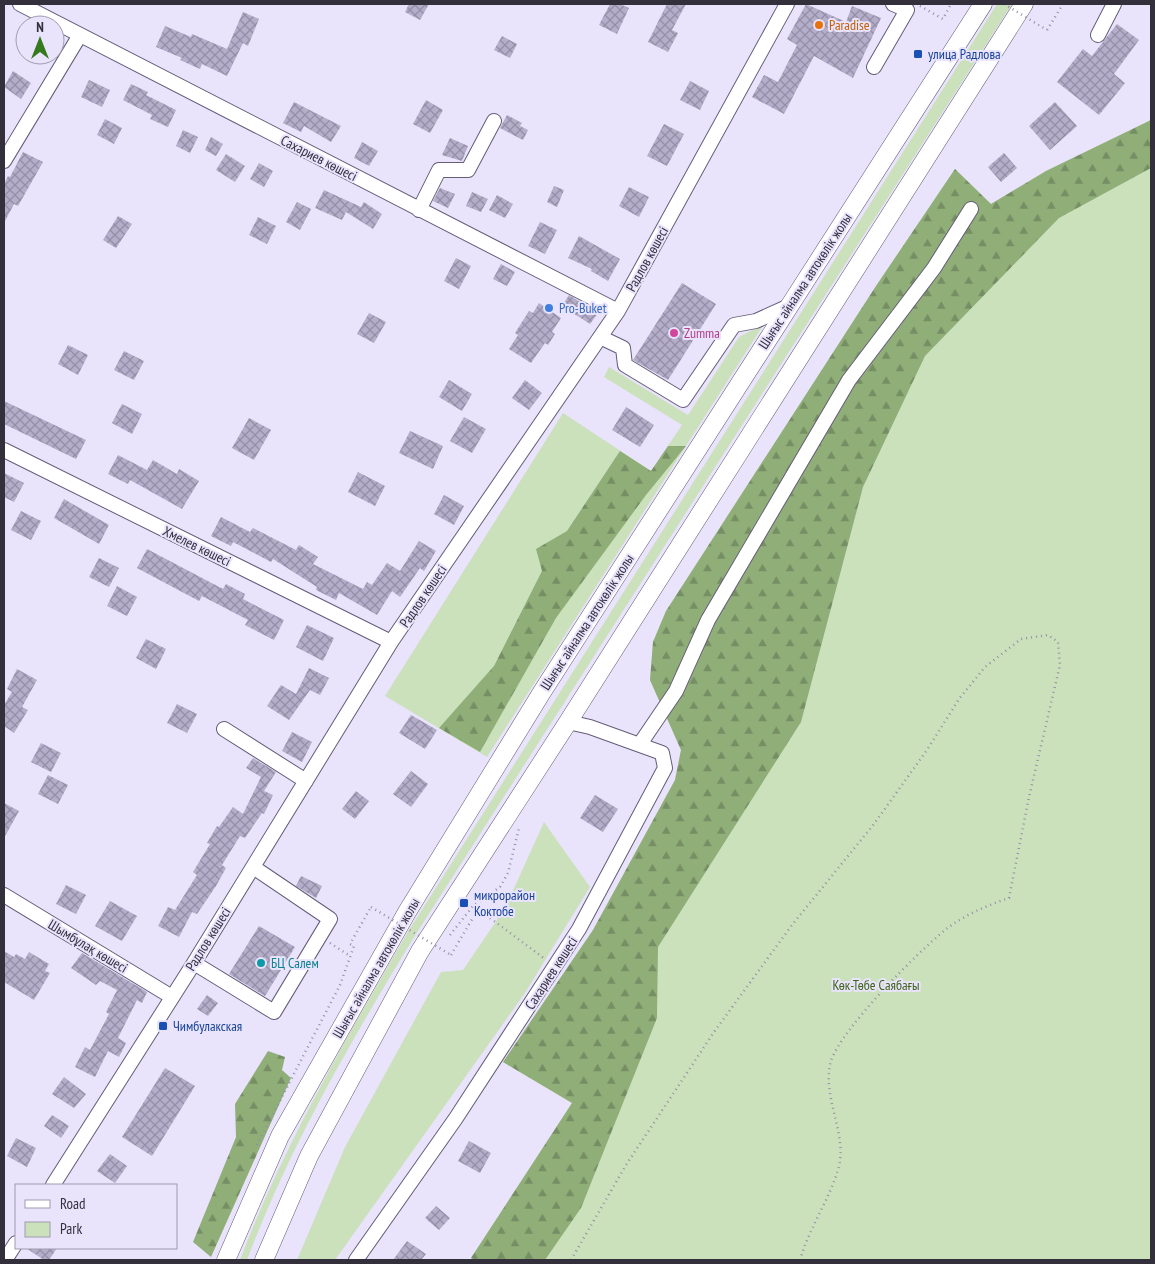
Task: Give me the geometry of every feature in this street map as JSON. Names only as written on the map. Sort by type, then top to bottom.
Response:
[{"type":"main road","name":"Шығыс айналма автокөлік жолы","points":[[226,1260],[280,1136],[396,931],[542,692],[984,4]]},
{"type":"main road","points":[[264,1260],[309,1156],[420,951],[568,722],[1024,4]]},
{"type":"street","name":"Сахариев көшесі","points":[[20,4],[618,311]]},
{"type":"street","name":"Радлов көшесі","points":[[54,1184],[194,964],[391,642],[618,311],[787,4]]},
{"type":"street","points":[[874,67],[907,10],[893,4]]},
{"type":"street","points":[[1098,36],[1114,4]]},
{"type":"street","points":[[4,161],[80,36]]},
{"type":"street","points":[[419,210],[439,170],[468,170],[494,121]]},
{"type":"street","points":[[640,744],[676,691],[708,620],[849,380],[934,268],[971,209]]},
{"type":"street","points":[[600,337],[623,348],[625,365],[683,400],[734,325],[756,322],[789,306]]},
{"type":"street","name":"Хмелев көшесі","points":[[4,450],[391,642]]},
{"type":"street","name":"Сахариев көшесі","points":[[356,1260],[456,1118],[579,929],[664,768],[662,753],[590,727],[568,722]]},
{"type":"street","points":[[224,729],[306,780]]},
{"type":"street","points":[[194,964],[274,1012],[320,936],[330,919],[252,867]]},
{"type":"street","name":"Шымбұлақ көшесі","points":[[4,895],[172,997]]},
{"type":"street","points":[[5,1260],[15,1245]]},
{"type":"path","points":[[916,4],[943,18],[951,4]]},
{"type":"path","points":[[1004,4],[1047,30],[1063,4]]},
{"type":"path","points":[[571,1260],[626,1165],[714,1032],[792,925],[874,824],[927,750],[959,699],[985,667],[1021,640],[1048,635],[1058,642],[1060,665],[1029,797],[1009,898],[968,915],[945,930],[899,975],[851,1028],[831,1061],[830,1096],[840,1141],[839,1165],[800,1260]]},
{"type":"path","points":[[438,950],[473,906],[500,887],[508,873],[521,822]]},
{"type":"path","points":[[473,906],[555,967]]},
{"type":"path","points":[[355,936],[371,908],[451,955],[478,909]]},
{"type":"path","points":[[320,936],[350,956]]},
{"type":"green space","points":[[997,4],[1012,4],[416,934],[324,1093],[283,1175],[247,1260],[240,1260],[257,1217],[296,1133],[409,930]]},
{"type":"green space","name":"Көк-Төбе Саябағы","points":[[1151,120],[1151,1260],[475,1260],[471,1258],[572,1103],[503,1062],[593,930],[675,780],[681,750],[650,680],[653,642],[666,611],[876,286],[955,169],[991,204],[1046,171]]},
{"type":"green space","points":[[1151,120],[1151,168],[1059,218],[925,356],[863,487],[801,722],[658,947],[657,1018],[581,1208],[545,1260],[475,1260],[471,1258],[572,1103],[503,1062],[593,930],[675,780],[681,750],[650,680],[653,642],[666,611],[876,286],[955,169],[991,204],[1046,171]]},
{"type":"green space","points":[[764,324],[487,757],[385,696],[563,413],[651,471],[682,425],[604,377],[609,367],[688,415],[739,337]]},
{"type":"green space","points":[[668,446],[686,446],[646,495],[556,618],[480,752],[439,728],[494,666],[542,571],[536,549],[567,531],[620,451],[651,471]]},
{"type":"green space","points":[[544,822],[590,887],[525,993],[335,1260],[297,1260],[345,1147],[441,972],[463,970],[505,908]]},
{"type":"green space","points":[[268,1051],[285,1057],[282,1070],[291,1078],[211,1257],[193,1242],[236,1137],[235,1104]]},
{"type":"building","points":[[409,4],[429,4],[420,20],[405,12]]},
{"type":"building","points":[[610,4],[620,4],[629,8],[617,34],[599,25]]},
{"type":"building","points":[[667,4],[686,4],[672,30],[678,33],[668,52],[648,42]]},
{"type":"building","points":[[806,4],[846,22],[852,6],[881,18],[853,78],[814,56],[784,114],[752,97],[764,75],[778,82],[797,45],[787,39]]},
{"type":"building","points":[[243,12],[259,19],[248,46],[243,43],[227,76],[202,64],[200,69],[180,60],[182,58],[156,47],[165,26],[191,37],[192,34],[227,49]]},
{"type":"building","points":[[1117,24],[1139,40],[1114,74],[1125,83],[1099,115],[1057,82],[1083,49],[1092,56]]},
{"type":"building","points":[[502,36],[517,44],[510,58],[494,50]]},
{"type":"building","points":[[13,71],[31,83],[21,99],[4,87]]},
{"type":"building","points":[[89,80],[110,90],[102,107],[81,97]]},
{"type":"building","points":[[690,81],[709,91],[700,110],[680,100]]},
{"type":"building","points":[[131,84],[148,92],[146,95],[176,110],[168,127],[150,119],[152,115],[123,100]]},
{"type":"building","points":[[426,100],[443,110],[430,133],[413,124]]},
{"type":"building","points":[[294,102],[341,126],[331,142],[304,126],[301,132],[283,123]]},
{"type":"building","points":[[1055,102],[1077,126],[1050,150],[1029,126]]},
{"type":"building","points":[[507,115],[522,123],[520,126],[528,130],[523,140],[500,128]]},
{"type":"building","points":[[105,119],[122,128],[114,144],[97,135]]},
{"type":"building","points":[[664,124],[684,134],[667,166],[647,156]]},
{"type":"building","points":[[183,130],[198,137],[190,153],[176,146]]},
{"type":"building","points":[[211,137],[223,144],[216,156],[205,150]]},
{"type":"building","points":[[450,138],[468,146],[462,161],[442,155]]},
{"type":"building","points":[[362,142],[378,151],[369,166],[354,158]]},
{"type":"building","points":[[23,152],[43,162],[18,206],[14,204],[4,223],[4,184],[8,176],[10,177]]},
{"type":"building","points":[[1004,153],[1017,168],[1001,182],[988,167]]},
{"type":"building","points":[[226,154],[245,166],[235,182],[216,170]]},
{"type":"building","points":[[259,163],[273,171],[264,187],[250,179]]},
{"type":"building","points":[[554,186],[564,190],[557,207],[547,202]]},
{"type":"building","points":[[629,187],[649,197],[639,217],[619,206]]},
{"type":"building","points":[[440,188],[455,194],[448,208],[433,201]]},
{"type":"building","points":[[324,190],[361,207],[364,202],[382,214],[373,229],[346,212],[342,220],[315,208]]},
{"type":"building","points":[[472,192],[488,199],[481,212],[466,206]]},
{"type":"building","points":[[497,195],[513,204],[505,218],[489,210]]},
{"type":"building","points":[[297,202],[311,209],[300,230],[286,222]]},
{"type":"building","points":[[118,216],[132,224],[116,248],[103,240]]},
{"type":"building","points":[[258,217],[276,226],[267,244],[249,235]]},
{"type":"building","points":[[540,222],[557,230],[545,254],[528,246]]},
{"type":"building","points":[[579,236],[620,259],[608,281],[591,271],[592,269],[568,258]]},
{"type":"building","points":[[456,258],[471,266],[459,289],[444,281]]},
{"type":"building","points":[[501,264],[515,272],[507,286],[493,279]]},
{"type":"building","name":"Zumma","points":[[682,283],[716,304],[668,380],[633,360]]},
{"type":"building","points":[[569,295],[598,313],[590,324],[562,306]]},
{"type":"building","points":[[539,303],[561,318],[552,332],[555,334],[548,345],[545,343],[531,363],[509,349],[518,335],[515,333],[529,311],[533,313]]},
{"type":"building","points":[[369,313],[386,322],[374,343],[357,334]]},
{"type":"building","points":[[68,345],[88,355],[78,375],[58,364]]},
{"type":"building","points":[[124,351],[144,361],[134,380],[114,370]]},
{"type":"building","points":[[449,380],[472,394],[462,411],[439,397]]},
{"type":"building","points":[[525,380],[542,393],[529,410],[512,398]]},
{"type":"building","points":[[4,401],[86,440],[76,459],[4,424]]},
{"type":"building","points":[[122,404],[142,414],[132,434],[112,423]]},
{"type":"building","points":[[626,407],[654,425],[640,447],[612,430]]},
{"type":"building","points":[[464,417],[486,429],[472,453],[450,441]]},
{"type":"building","points":[[249,418],[271,430],[254,460],[232,448]]},
{"type":"building","points":[[410,431],[443,446],[433,469],[399,453]]},
{"type":"building","points":[[118,455],[147,470],[153,460],[177,474],[179,469],[199,481],[182,509],[130,480],[128,484],[108,474]]},
{"type":"building","points":[[358,472],[385,486],[375,506],[348,492]]},
{"type":"building","points":[[4,473],[24,483],[14,502],[4,497]]},
{"type":"building","points":[[444,495],[464,506],[454,525],[434,514]]},
{"type":"building","points":[[64,499],[109,525],[99,544],[54,518]]},
{"type":"building","points":[[21,511],[41,521],[31,540],[11,530]]},
{"type":"building","points":[[221,517],[250,532],[253,528],[296,550],[299,545],[318,557],[313,564],[363,589],[367,582],[372,585],[387,563],[400,571],[419,541],[436,551],[424,571],[420,568],[400,597],[392,591],[377,615],[339,593],[336,600],[316,590],[317,587],[273,559],[271,562],[233,542],[231,546],[211,536]]},
{"type":"building","points":[[147,549],[223,589],[226,584],[245,594],[243,599],[284,620],[274,640],[245,625],[248,620],[202,596],[199,601],[137,568]]},
{"type":"building","points":[[99,558],[119,568],[109,587],[89,577]]},
{"type":"building","points":[[117,586],[137,597],[127,616],[107,606]]},
{"type":"building","points":[[307,625],[334,638],[323,661],[296,647]]},
{"type":"building","points":[[146,639],[166,649],[156,669],[136,658]]},
{"type":"building","points":[[309,668],[329,678],[320,695],[310,690],[289,720],[267,706],[281,685],[296,694]]},
{"type":"building","points":[[17,669],[37,680],[22,707],[28,710],[14,733],[4,726],[4,705],[12,692],[7,689]]},
{"type":"building","points":[[177,704],[197,714],[187,733],[167,723]]},
{"type":"building","points":[[411,715],[437,730],[425,749],[399,733]]},
{"type":"building","points":[[292,732],[312,742],[302,762],[282,751]]},
{"type":"building","points":[[41,743],[61,753],[51,772],[31,762]]},
{"type":"building","points":[[253,758],[276,772],[264,791],[273,795],[264,814],[262,813],[245,838],[240,836],[222,865],[226,868],[216,886],[197,914],[192,912],[179,937],[158,926],[168,907],[175,910],[197,875],[193,872],[210,844],[207,843],[217,826],[219,827],[233,807],[243,814],[261,777],[246,768]]},
{"type":"building","points":[[411,771],[428,784],[411,807],[393,794]]},
{"type":"building","points":[[48,775],[68,785],[58,804],[38,794]]},
{"type":"building","points":[[356,791],[369,801],[355,819],[342,809]]},
{"type":"building","points":[[595,795],[618,809],[603,832],[580,818]]},
{"type":"building","points":[[4,803],[19,811],[4,838]]},
{"type":"building","points":[[301,876],[322,886],[316,898],[296,886]]},
{"type":"building","points":[[66,885],[86,895],[76,914],[56,904]]},
{"type":"building","points":[[110,901],[137,916],[122,941],[95,926]]},
{"type":"building","name":"БЦ Салем","points":[[259,926],[295,947],[265,996],[229,974]]},
{"type":"building","points":[[4,951],[14,957],[16,954],[25,959],[29,952],[49,964],[45,971],[50,973],[34,1000],[4,982]]},
{"type":"building","points":[[82,953],[147,992],[142,1003],[137,1000],[118,1038],[126,1043],[119,1057],[108,1051],[95,1077],[75,1067],[85,1047],[90,1050],[109,1014],[106,1012],[117,990],[100,981],[96,985],[71,968]]},
{"type":"building","points":[[207,995],[218,1003],[208,1016],[197,1009]]},
{"type":"building","points":[[165,1068],[195,1086],[152,1156],[122,1137]]},
{"type":"building","points":[[64,1077],[86,1094],[74,1108],[52,1094]]},
{"type":"building","points":[[52,1115],[69,1126],[61,1138],[44,1126]]},
{"type":"building","points":[[16,1138],[36,1148],[27,1167],[7,1156]]},
{"type":"building","points":[[469,1141],[491,1153],[480,1173],[458,1161]]},
{"type":"building","points":[[110,1154],[127,1166],[115,1183],[97,1171]]},
{"type":"building","points":[[436,1206],[450,1218],[439,1230],[425,1218]]},
{"type":"building","points":[[407,1241],[426,1254],[421,1260],[393,1260]]},
{"type":"building","points":[[28,1249],[56,1249],[49,1260],[44,1260]]},
{"type":"place","name":"Paradise","points":[[819,25]]},
{"type":"place","name":"улица Радлова","points":[[918,54]]},
{"type":"place","name":"Pro-Buket","points":[[549,308]]},
{"type":"place","name":"Zumma","points":[[674,333]]},
{"type":"place","name":"микрорайон Коктобе","points":[[464,903]]},
{"type":"place","name":"БЦ Салем","points":[[261,963]]},
{"type":"place","name":"Чимбулакская","points":[[163,1026]]}]
